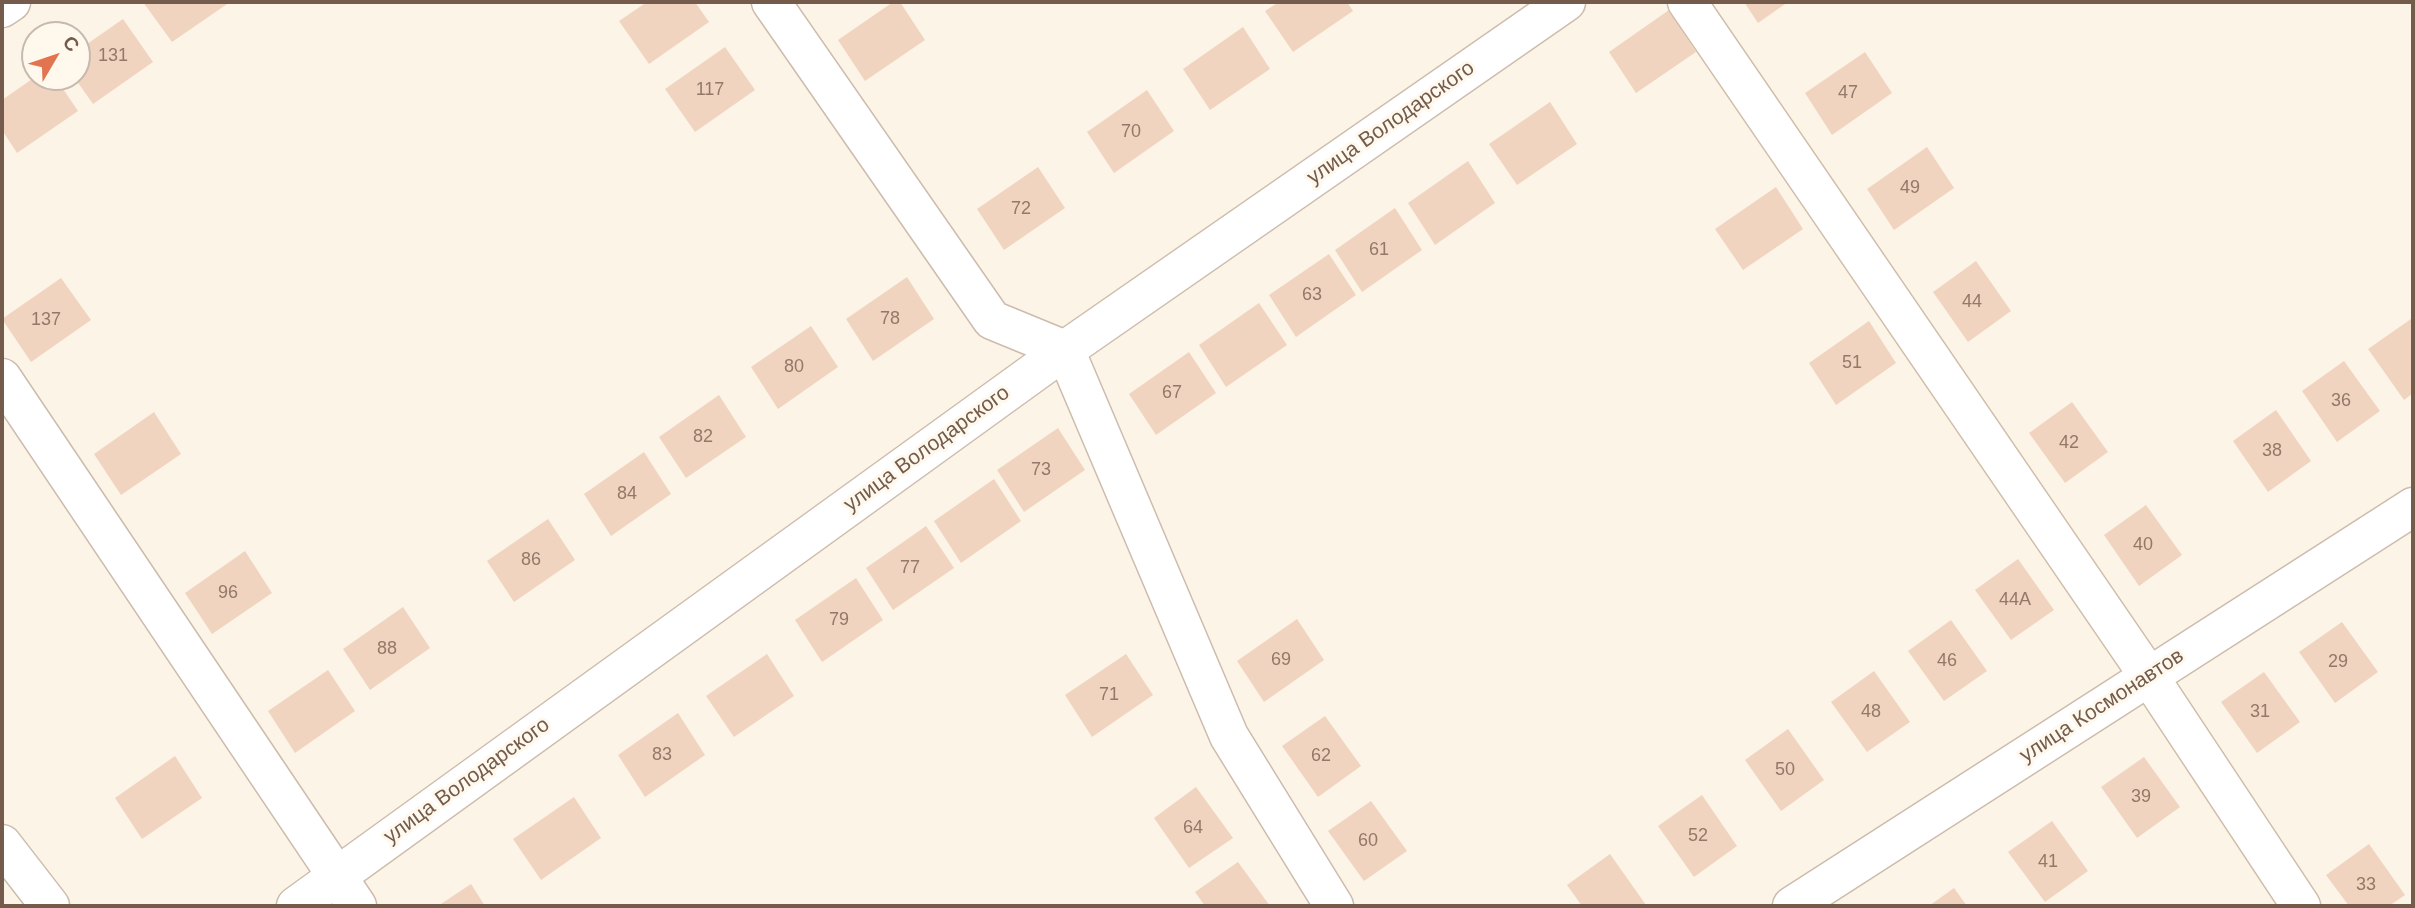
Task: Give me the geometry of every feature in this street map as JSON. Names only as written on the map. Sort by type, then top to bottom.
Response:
[{"type":"street","points":[[2,8],[11,2]]},
{"type":"street","points":[[771,2],[992,320],[1065,350],[1230,736],[1334,906]]},
{"type":"street","name":"улица Володарского","points":[[296,906],[1065,350],[1566,2]]},
{"type":"street","points":[[1687,2],[2148,675],[2301,906]]},
{"type":"street","points":[[2,378],[357,906]]},
{"type":"street","name":"улица Космонавтов","points":[[1793,906],[2148,675],[2413,507]]},
{"type":"street","points":[[2,844],[50,906]]},
{"type":"building","points":[[143,2],[230,2],[172,42]]},
{"type":"building","points":[[647,2],[695,2],[709,22],[649,64],[619,21]]},
{"type":"building","points":[[893,2],[900,2],[925,40],[865,81],[838,40]]},
{"type":"building","points":[[1279,2],[1347,2],[1353,11],[1293,52],[1265,11]]},
{"type":"building","points":[[1744,2],[1788,2],[1758,23]]},
{"type":"building","points":[[1669,10],[1696,52],[1636,93],[1609,52]]},
{"type":"building","points":[[123,19],[153,62],[93,104],[84,91],[91,91],[91,41]]},
{"type":"building","points":[[1243,27],[1270,69],[1210,110],[1183,69]]},
{"type":"building","points":[[725,47],[755,90],[695,132],[665,89]]},
{"type":"building","points":[[1865,52],[1892,93],[1832,135],[1805,93]]},
{"type":"building","points":[[21,87],[21,91],[64,91],[78,111],[17,153],[2,130],[2,100]]},
{"type":"building","points":[[1147,90],[1174,131],[1114,173],[1087,132]]},
{"type":"building","points":[[1550,102],[1577,144],[1517,185],[1489,144]]},
{"type":"building","points":[[1927,147],[1954,188],[1894,230],[1867,189]]},
{"type":"building","points":[[1468,161],[1495,203],[1435,245],[1408,203]]},
{"type":"building","points":[[1038,167],[1065,208],[1004,250],[977,209]]},
{"type":"building","points":[[1776,187],[1803,229],[1743,270],[1715,229]]},
{"type":"building","points":[[1395,208],[1422,250],[1362,292],[1335,250]]},
{"type":"building","points":[[1329,254],[1356,295],[1296,337],[1269,295]]},
{"type":"building","points":[[1976,261],[2011,311],[1968,342],[1933,292]]},
{"type":"building","points":[[907,277],[934,319],[873,361],[846,319]]},
{"type":"building","points":[[61,278],[91,320],[31,362],[2,319]]},
{"type":"building","points":[[1259,303],[1287,345],[1226,387],[1199,345]]},
{"type":"building","points":[[2411,319],[2413,393],[2404,400],[2368,349]]},
{"type":"building","points":[[1869,321],[1896,363],[1836,405],[1809,363]]},
{"type":"building","points":[[811,326],[838,367],[778,409],[751,367]]},
{"type":"building","points":[[1189,352],[1216,393],[1156,435],[1129,394]]},
{"type":"building","points":[[2344,361],[2380,411],[2337,442],[2302,391]]},
{"type":"building","points":[[719,395],[746,437],[686,478],[659,437]]},
{"type":"building","points":[[2072,402],[2108,452],[2065,483],[2029,433]]},
{"type":"building","points":[[2276,410],[2311,461],[2268,492],[2233,441]]},
{"type":"building","points":[[154,412],[181,454],[121,495],[94,454]]},
{"type":"building","points":[[1058,428],[1085,470],[1024,512],[997,470]]},
{"type":"building","points":[[644,452],[671,494],[611,536],[584,494]]},
{"type":"building","points":[[994,479],[1021,521],[961,563],[934,521]]},
{"type":"building","points":[[2146,505],[2182,555],[2139,586],[2104,535]]},
{"type":"building","points":[[548,519],[575,560],[514,602],[487,561]]},
{"type":"building","points":[[926,526],[954,568],[893,610],[866,568]]},
{"type":"building","points":[[245,551],[272,593],[212,634],[185,593]]},
{"type":"building","points":[[2018,559],[2054,610],[2011,640],[1975,590]]},
{"type":"building","points":[[856,578],[883,620],[822,662],[795,620]]},
{"type":"building","points":[[403,607],[430,648],[370,690],[343,649]]},
{"type":"building","points":[[1297,619],[1324,660],[1264,702],[1237,661]]},
{"type":"building","points":[[1951,620],[1987,671],[1944,701],[1908,651]]},
{"type":"building","points":[[2342,622],[2378,672],[2335,703],[2299,652]]},
{"type":"building","points":[[767,654],[794,696],[734,737],[706,696]]},
{"type":"building","points":[[1126,654],[1153,695],[1092,737],[1065,695]]},
{"type":"building","points":[[328,670],[355,711],[295,753],[268,711]]},
{"type":"building","points":[[1874,671],[1910,722],[1867,752],[1831,702]]},
{"type":"building","points":[[2264,672],[2300,722],[2257,753],[2221,702]]},
{"type":"building","points":[[678,713],[705,755],[645,797],[618,755]]},
{"type":"building","points":[[1325,716],[1361,766],[1318,797],[1282,746]]},
{"type":"building","points":[[1788,729],[1824,780],[1781,811],[1745,760]]},
{"type":"building","points":[[175,756],[202,798],[142,839],[115,798]]},
{"type":"building","points":[[2144,757],[2180,807],[2137,838],[2101,787]]},
{"type":"building","points":[[1196,787],[1233,838],[1189,868],[1154,818]]},
{"type":"building","points":[[1702,795],[1737,846],[1694,877],[1658,826]]},
{"type":"building","points":[[574,797],[601,838],[541,880],[513,839]]},
{"type":"building","points":[[1371,801],[1407,851],[1364,881],[1328,831]]},
{"type":"building","points":[[2052,821],[2088,871],[2045,902],[2008,852]]},
{"type":"building","points":[[2369,844],[2405,895],[2389,906],[2349,906],[2326,875]]},
{"type":"building","points":[[1610,854],[1646,905],[1582,906],[1567,885]]},
{"type":"building","points":[[1238,862],[1270,906],[1205,906],[1195,892]]},
{"type":"building","points":[[471,884],[485,906],[438,906]]},
{"type":"building","points":[[1954,888],[1967,906],[1929,906]]}]
